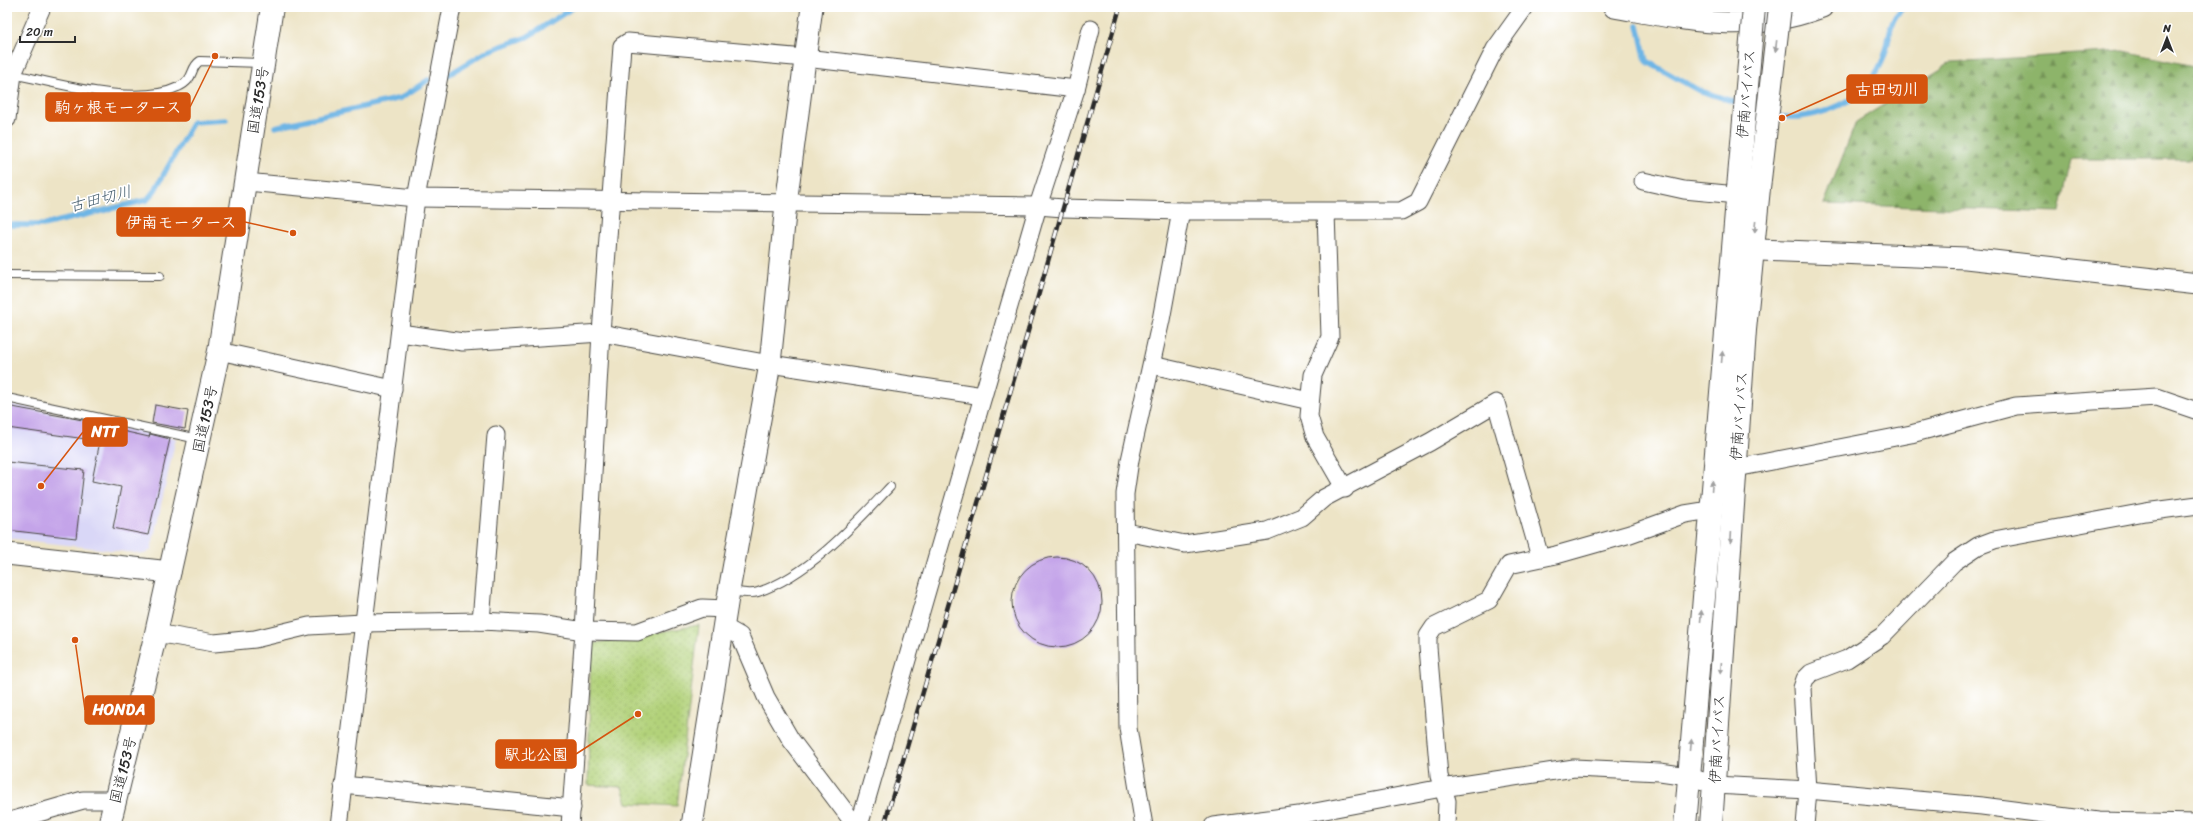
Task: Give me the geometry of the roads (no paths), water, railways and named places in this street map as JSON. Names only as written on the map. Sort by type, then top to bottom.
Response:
[{"type":"highway","name":"国道153号","points":[[109,826],[156,633],[219,351],[272,7]]},
{"type":"highway","name":"伊南バイパス","points":[[1711,826],[1736,468],[1742,249],[1754,7]]},
{"type":"highway","name":"伊南バイパス","points":[[1745,190],[1780,7]]},
{"type":"highway","name":"伊南バイパス","points":[[1684,826],[1710,510],[1742,249]]},
{"type":"street","points":[[7,119],[10,74],[42,7]]},
{"type":"street","points":[[338,826],[416,198],[452,7]]},
{"type":"street","points":[[692,826],[727,609],[770,364],[786,204],[812,7]]},
{"type":"street","points":[[246,182],[416,198],[611,202],[1038,206],[1181,211],[1401,211],[1418,202],[1495,50],[1525,7]]},
{"type":"street","points":[[1614,7],[1726,24],[1767,21],[1802,14],[1822,7]]},
{"type":"street","points":[[859,826],[1038,206],[1076,88],[1091,29]]},
{"type":"street","points":[[570,826],[584,631],[601,333],[622,46],[628,42],[805,58],[1076,88]]},
{"type":"street","points":[[1642,181],[1684,190],[1745,190]]},
{"type":"street","points":[[1144,826],[1128,728],[1125,494],[1130,460],[1152,365],[1181,211]]},
{"type":"street","points":[[1326,212],[1330,337],[1313,375],[1309,416],[1315,437],[1345,488]]},
{"type":"street","points":[[1742,249],[1966,258],[2198,284]]},
{"type":"street","points":[[400,333],[463,342],[601,333],[770,364],[983,396]]},
{"type":"street","points":[[219,351],[393,390]]},
{"type":"street","points":[[1152,365],[1310,401]]},
{"type":"street","points":[[1736,468],[1911,434],[2016,406],[2157,397],[2198,411]]},
{"type":"street","points":[[1126,532],[1185,544],[1267,532],[1302,517],[1324,498],[1430,442],[1496,402],[1540,557]]},
{"type":"street","points":[[481,621],[496,435]]},
{"type":"street","points":[[1805,826],[1808,790],[1802,688],[1805,679],[1811,673],[1847,659],[1882,636],[1954,562],[1978,546],[1994,540],[2145,512],[2198,505]]},
{"type":"street","points":[[1446,826],[1447,801],[1442,788],[1428,636],[1434,627],[1490,600],[1509,565],[1540,557],[1556,555],[1630,534],[1685,514],[1710,510]]},
{"type":"street","points":[[7,554],[170,572]]},
{"type":"street","points":[[156,633],[214,643],[255,639],[309,626],[363,623],[481,621],[532,624],[584,631],[637,632],[702,608],[727,609]]},
{"type":"street","points":[[727,609],[766,697],[791,740],[856,826]]},
{"type":"street","points":[[1213,826],[1299,815],[1442,788],[1574,768],[1660,772],[1688,776],[1715,785],[1808,790],[1982,806],[2098,821],[2198,823]]},
{"type":"street","points":[[343,785],[572,808]]},
{"type":"street","points":[[7,822],[83,800],[116,800]]},
{"type":"lane","points":[[10,74],[118,94],[140,95],[178,87],[191,79],[195,64],[200,61],[264,63]]},
{"type":"lane","points":[[7,275],[160,276]]},
{"type":"lane","points":[[7,398],[200,440]]},
{"type":"lane","points":[[727,609],[795,574],[847,532],[890,487]]},
{"type":"waterway","name":"古田切川","points":[[448,75],[488,51],[527,37],[574,7]]},
{"type":"waterway","name":"古田切川","points":[[1771,114],[1793,117],[1816,114],[1839,106],[1862,91],[1881,65],[1887,47],[1890,29],[1895,18],[1904,7]]},
{"type":"waterway","name":"古田切川","points":[[1638,25],[1646,61],[1698,90],[1741,104]]},
{"type":"waterway","name":"古田切川","points":[[275,127],[401,98],[428,80]]},
{"type":"waterway","name":"古田切川","points":[[7,225],[43,225],[147,200],[155,190],[193,122],[226,120]]},
{"type":"railway","points":[[884,826],[1035,307],[1120,7]]},
{"type":"place","name":"駒ヶ根モータース","points":[[215,56]]},
{"type":"place","name":"古田切川","points":[[1782,118]]},
{"type":"place","name":"伊南モータース","points":[[293,233]]},
{"type":"place","name":"NTT","points":[[41,486]]},
{"type":"place","name":"HONDA","points":[[75,640]]},
{"type":"place","name":"駅北公園","points":[[638,714]]}]
